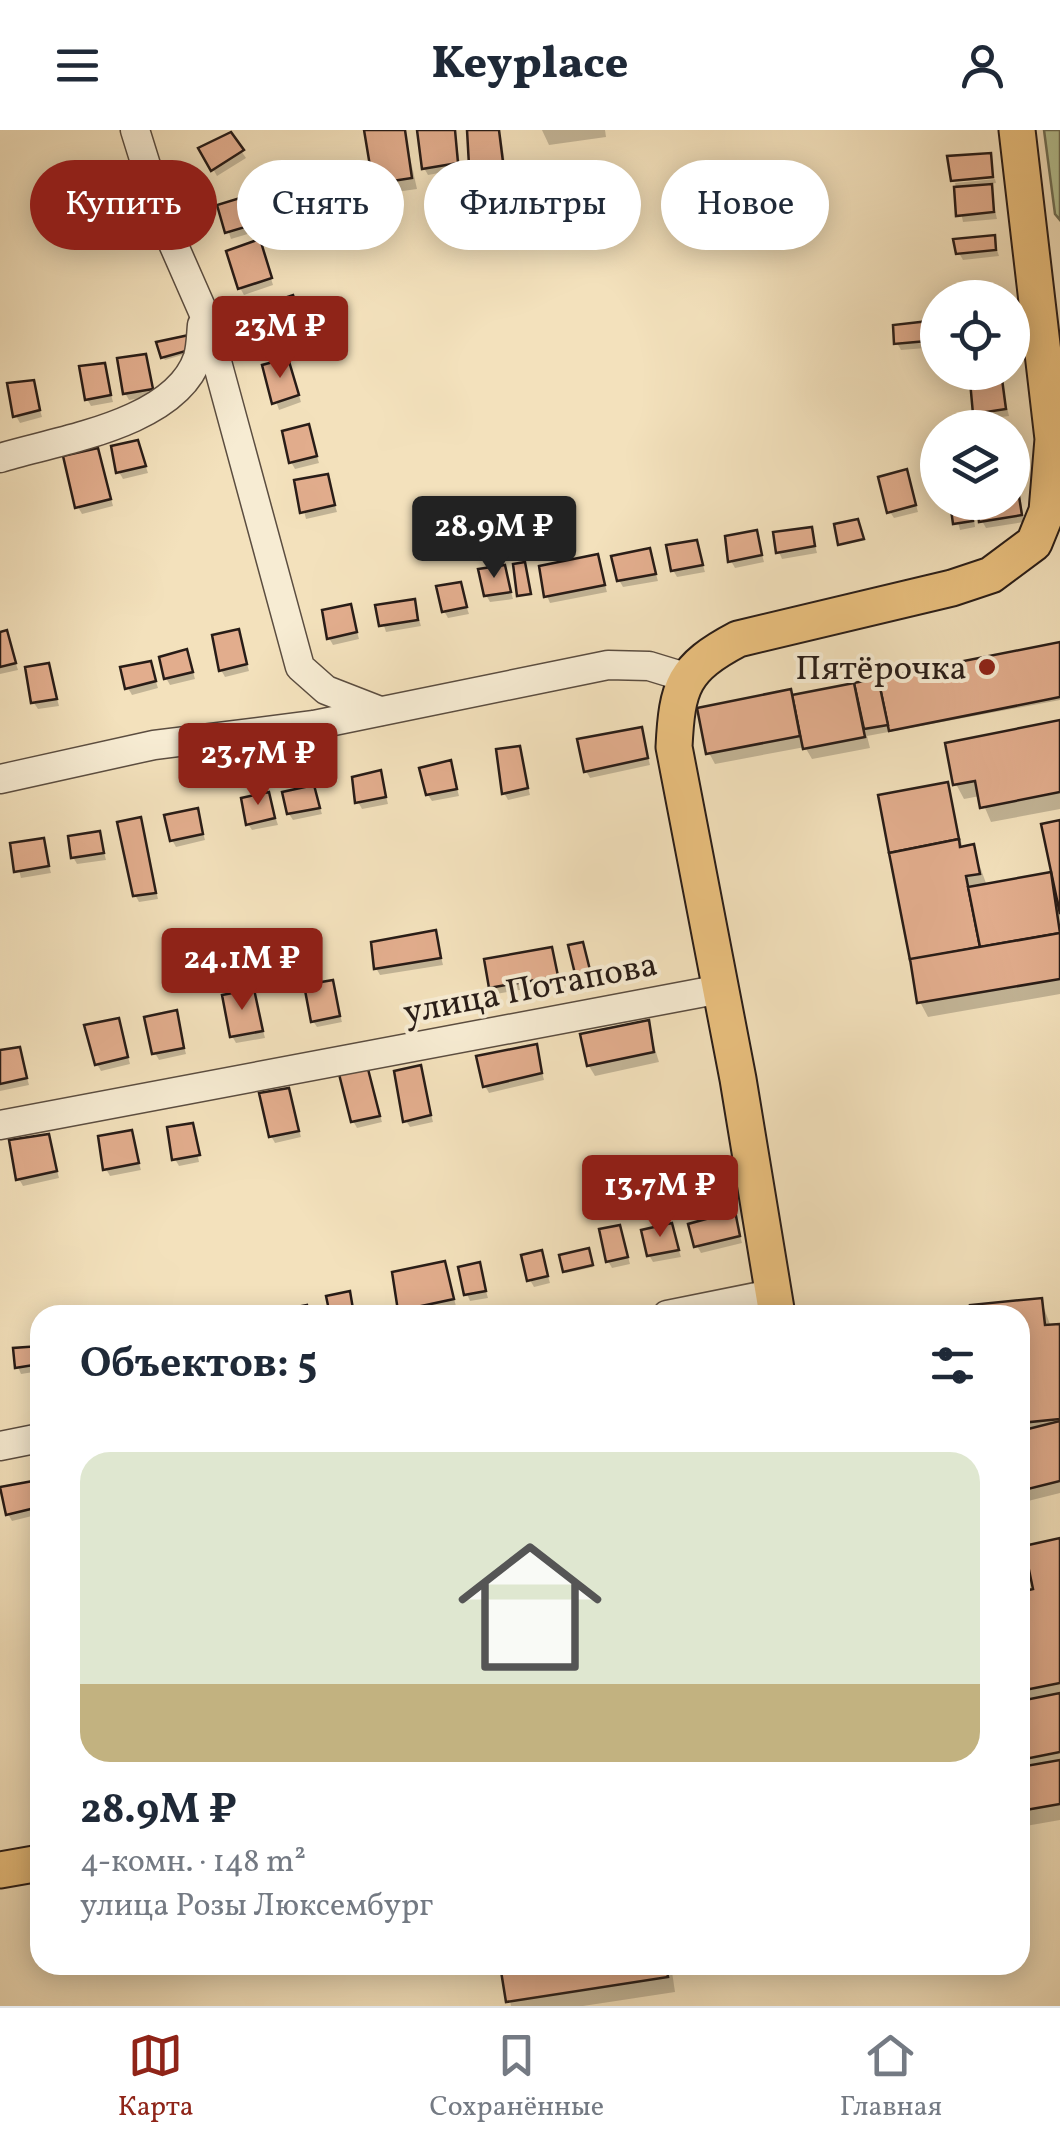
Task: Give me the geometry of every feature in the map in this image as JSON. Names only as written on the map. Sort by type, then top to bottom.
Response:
[{"type":"main road","points":[[777,1304],[674,747],[676,709],[684,677],[710,653],[738,638],[952,588],[990,575],[1047,541],[1056,444],[1017,130]]},
{"type":"main road","points":[[0,1870],[30,1865]]},
{"type":"street","points":[[135,130],[164,223],[204,314],[300,667],[326,690],[381,712]]},
{"type":"street","points":[[0,458],[146,415],[175,389],[197,359],[204,314]]},
{"type":"street","points":[[0,779],[154,744],[314,725],[608,665],[649,666],[684,677]]},
{"type":"street","name":"улица Потапова","points":[[0,1125],[721,989]]},
{"type":"street","points":[[0,1446],[30,1440]]},
{"type":"green space","points":[[1044,130],[1060,130],[1060,220],[1055,214]]},
{"type":"building","points":[[364,130],[405,130],[412,178],[404,179],[404,160],[369,160]]},
{"type":"building","points":[[417,130],[455,130],[458,160],[424,160],[422,169]]},
{"type":"building","points":[[467,130],[499,130],[503,160],[469,160]]},
{"type":"building","points":[[231,132],[244,150],[217,167],[217,160],[205,160],[198,148]]},
{"type":"building","points":[[991,153],[993,177],[951,181],[947,156]]},
{"type":"building","points":[[992,184],[994,212],[956,216],[954,187]]},
{"type":"building","points":[[237,199],[237,229],[225,233],[217,205]]},
{"type":"building","points":[[995,235],[996,250],[956,254],[953,239]]},
{"type":"building","points":[[237,247],[263,250],[272,278],[238,289],[226,251]]},
{"type":"building","points":[[293,295],[301,319],[255,337],[246,311]]},
{"type":"building","points":[[920,322],[920,342],[894,344],[893,325]]},
{"type":"building","points":[[189,335],[193,349],[161,358],[156,342]]},
{"type":"building","points":[[146,354],[153,389],[123,394],[117,358]]},
{"type":"building","points":[[288,358],[299,395],[272,404],[262,365]]},
{"type":"building","points":[[105,363],[111,395],[85,400],[79,366]]},
{"type":"building","points":[[34,380],[40,410],[13,417],[7,383]]},
{"type":"building","points":[[971,390],[1003,390],[1006,409],[973,410]]},
{"type":"building","points":[[309,424],[317,456],[289,463],[282,431]]},
{"type":"building","points":[[138,440],[146,466],[116,473],[111,446]]},
{"type":"building","points":[[98,448],[111,499],[75,508],[63,456]]},
{"type":"building","points":[[907,469],[916,505],[887,513],[878,477]]},
{"type":"building","points":[[328,474],[335,505],[300,513],[294,480]]},
{"type":"building","points":[[858,519],[864,539],[838,545],[834,524]]},
{"type":"building","points":[[812,527],[815,546],[776,553],[773,532]]},
{"type":"building","points":[[757,530],[762,555],[728,562],[725,536]]},
{"type":"building","points":[[697,540],[703,565],[671,571],[666,545]]},
{"type":"building","points":[[650,548],[656,574],[617,581],[611,556]]},
{"type":"building","points":[[598,554],[605,585],[544,597],[539,566]]},
{"type":"building","points":[[525,562],[531,594],[517,596],[513,564]]},
{"type":"building","points":[[505,565],[511,592],[484,596],[478,569]]},
{"type":"building","points":[[461,582],[467,607],[442,612],[436,586]]},
{"type":"building","points":[[415,599],[418,620],[379,626],[375,605]]},
{"type":"building","points":[[351,604],[357,632],[327,639],[322,610]]},
{"type":"building","points":[[239,629],[247,664],[219,671],[212,635]]},
{"type":"building","points":[[7,630],[16,663],[0,667],[0,632]]},
{"type":"building","points":[[1060,642],[1060,697],[889,731],[878,678]]},
{"type":"building","points":[[187,649],[193,672],[164,679],[159,657]]},
{"type":"building","points":[[151,661],[156,681],[125,689],[120,667]]},
{"type":"building","points":[[49,663],[57,699],[31,703],[25,667]]},
{"type":"building","points":[[878,678],[888,725],[864,729],[854,683]]},
{"type":"building","points":[[854,683],[865,737],[803,749],[792,695]]},
{"type":"building","points":[[791,689],[800,736],[706,754],[697,708]]},
{"type":"building","points":[[1060,720],[1060,792],[980,808],[975,781],[953,785],[945,743]]},
{"type":"building","points":[[642,727],[648,758],[584,772],[577,739]]},
{"type":"building","points":[[520,746],[528,788],[502,794],[496,749]]},
{"type":"building","points":[[451,760],[457,789],[426,795],[419,768]]},
{"type":"building","points":[[381,770],[386,797],[355,803],[352,777]]},
{"type":"building","points":[[948,782],[959,839],[889,853],[878,795]]},
{"type":"building","points":[[314,785],[320,808],[287,814],[282,792]]},
{"type":"building","points":[[269,792],[275,818],[246,825],[241,798]]},
{"type":"building","points":[[198,808],[203,834],[170,841],[164,815]]},
{"type":"building","points":[[141,817],[156,893],[133,896],[117,822]]},
{"type":"building","points":[[1060,820],[1060,914],[1041,824]]},
{"type":"building","points":[[100,831],[104,853],[71,858],[68,836]]},
{"type":"building","points":[[44,838],[49,866],[14,872],[10,843]]},
{"type":"building","points":[[959,839],[960,847],[974,844],[980,874],[966,876],[980,947],[910,960],[889,853]]},
{"type":"building","points":[[1051,872],[1060,933],[980,947],[968,887]]},
{"type":"building","points":[[436,930],[441,958],[374,969],[371,942]]},
{"type":"building","points":[[1060,933],[1060,979],[917,1003],[910,959]]},
{"type":"building","points":[[583,942],[590,970],[575,974],[568,945]]},
{"type":"building","points":[[552,947],[558,976],[489,988],[484,959]]},
{"type":"building","points":[[333,980],[340,1016],[311,1022],[304,985]]},
{"type":"building","points":[[254,989],[263,1031],[230,1037],[222,995]]},
{"type":"building","points":[[177,1010],[184,1048],[152,1054],[144,1017]]},
{"type":"building","points":[[119,1018],[128,1057],[95,1065],[84,1025]]},
{"type":"building","points":[[649,1020],[654,1052],[587,1066],[580,1034]]},
{"type":"building","points":[[537,1044],[542,1073],[483,1087],[476,1056]]},
{"type":"building","points":[[20,1047],[27,1078],[0,1084],[0,1050]]},
{"type":"building","points":[[421,1065],[431,1115],[403,1122],[394,1071]]},
{"type":"building","points":[[368,1069],[380,1116],[351,1122],[339,1074]]},
{"type":"building","points":[[289,1088],[299,1131],[269,1137],[259,1093]]},
{"type":"building","points":[[193,1123],[200,1155],[172,1160],[167,1127]]},
{"type":"building","points":[[132,1130],[139,1163],[103,1170],[98,1136]]},
{"type":"building","points":[[49,1134],[57,1171],[16,1180],[9,1140]]},
{"type":"building","points":[[735,1211],[740,1236],[694,1247],[688,1224]]},
{"type":"building","points":[[672,1223],[679,1250],[647,1256],[641,1230]]},
{"type":"building","points":[[620,1225],[628,1257],[606,1262],[599,1229]]},
{"type":"building","points":[[589,1248],[593,1265],[563,1272],[559,1255]]},
{"type":"building","points":[[542,1250],[548,1276],[527,1281],[521,1255]]},
{"type":"building","points":[[445,1261],[454,1299],[426,1305],[397,1305],[392,1272]]},
{"type":"building","points":[[480,1262],[486,1291],[464,1295],[458,1267]]},
{"type":"building","points":[[350,1291],[352,1305],[328,1305],[326,1296]]},
{"type":"building","points":[[1042,1298],[1045,1325],[1060,1324],[1060,1419],[1030,1422],[1030,1305],[970,1305]]},
{"type":"building","points":[[30,1347],[30,1366],[15,1368],[13,1348]]},
{"type":"building","points":[[1060,1421],[1060,1481],[1030,1488],[1030,1428]]},
{"type":"building","points":[[30,1482],[30,1509],[6,1515],[0,1487]]},
{"type":"building","points":[[1060,1538],[1060,1683],[1030,1689],[1033,1589],[1030,1545]]},
{"type":"building","points":[[1060,1693],[1060,1752],[1030,1758],[1030,1699]]},
{"type":"building","points":[[1060,1760],[1060,1804],[1030,1809],[1030,1765]]},
{"type":"building","points":[[502,1975],[668,1977],[506,2002]]},
{"type":"place","name":"Пятёрочка","points":[[987,667]]}]
